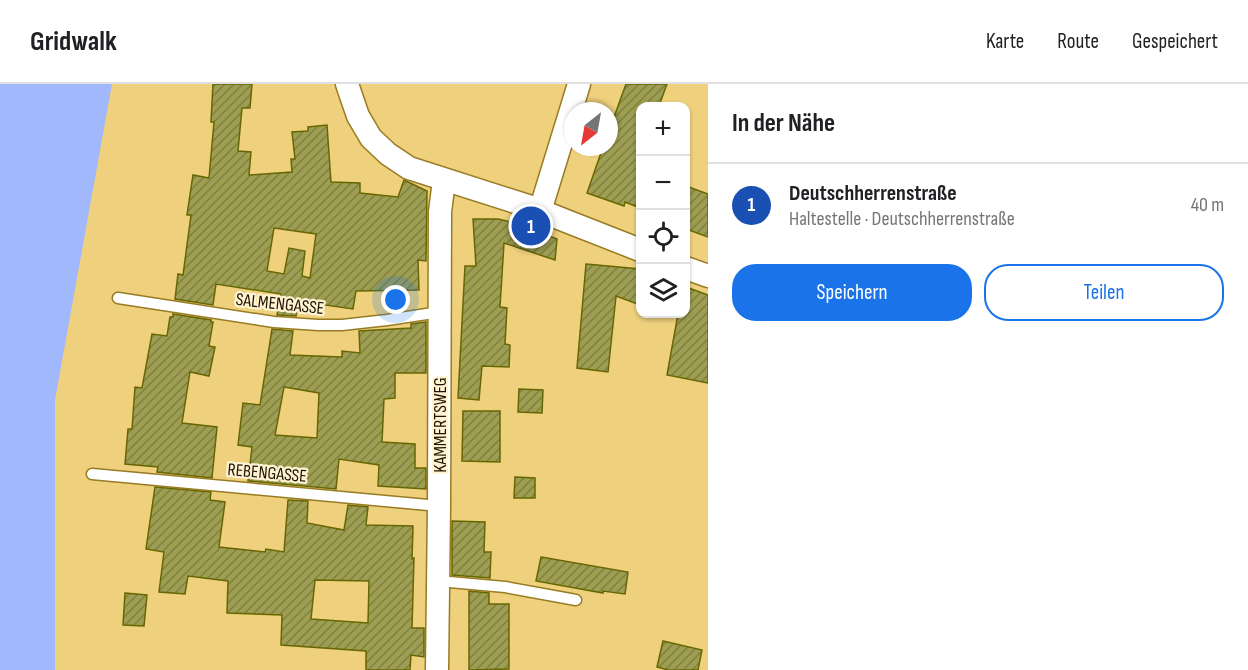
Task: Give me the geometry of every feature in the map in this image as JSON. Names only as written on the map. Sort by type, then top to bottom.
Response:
[{"type":"street","points":[[347,84],[358,116],[371,138],[388,154],[410,168],[540,211],[636,248]]},
{"type":"street","points":[[540,211],[579,84]]},
{"type":"street","name":"KAMMERTSWEG","points":[[437,670],[440,212],[444,180]]},
{"type":"street","points":[[690,269],[708,276]]},
{"type":"lane","name":"SALMENGASSE","points":[[118,298],[274,322],[318,326],[387,320],[440,312]]},
{"type":"lane","name":"REBENGASSE","points":[[92,474],[439,506]]},
{"type":"lane","points":[[438,582],[505,586],[576,600]]},
{"type":"water","points":[[0,84],[112,84],[55,400],[55,670],[0,670]]},
{"type":"building","points":[[213,84],[252,84],[250,108],[242,108],[238,151],[251,152],[249,175],[292,172],[291,159],[295,159],[292,132],[308,131],[308,127],[327,125],[331,182],[360,183],[360,193],[398,197],[404,180],[427,191],[426,261],[418,260],[419,290],[356,291],[353,309],[298,301],[296,316],[277,315],[281,294],[216,284],[213,305],[175,299],[178,274],[183,275],[191,215],[187,215],[193,175],[209,178],[214,122],[211,122]],"holes":[[[274,228],[316,234],[310,278],[302,276],[305,251],[289,248],[284,274],[267,271]]]},
{"type":"building","points":[[626,84],[667,84],[660,102],[636,102],[636,206],[625,202],[624,206],[587,193],[600,156],[618,156],[618,106]]},
{"type":"building","points":[[690,187],[708,194],[708,237],[690,230]]},
{"type":"building","points":[[473,219],[498,219],[516,223],[557,239],[555,260],[504,243],[500,307],[507,308],[505,344],[510,345],[509,367],[482,366],[479,400],[458,398],[465,266],[476,266]]},
{"type":"building","points":[[586,264],[636,269],[636,304],[616,296],[608,372],[577,368]]},
{"type":"building","points":[[690,288],[708,295],[708,383],[667,375],[677,318],[690,318]]},
{"type":"building","points":[[173,314],[213,322],[209,346],[215,347],[209,376],[190,372],[182,423],[217,427],[212,478],[157,472],[158,467],[125,464],[128,429],[132,429],[135,387],[142,388],[152,334],[167,336],[170,317],[173,317]]},
{"type":"building","points":[[426,322],[426,373],[395,373],[395,398],[384,399],[382,442],[415,444],[415,468],[426,468],[426,489],[378,486],[379,465],[339,459],[336,489],[248,481],[252,447],[238,445],[243,403],[260,405],[272,329],[293,331],[290,355],[342,357],[342,351],[360,353],[359,331],[411,328],[411,324]],"holes":[[[284,387],[319,393],[317,438],[275,435]]]},
{"type":"building","points":[[519,389],[543,390],[542,413],[518,412]]},
{"type":"building","points":[[463,411],[500,411],[500,462],[462,461]]},
{"type":"building","points":[[515,477],[535,478],[535,498],[514,498]]},
{"type":"building","points":[[155,487],[211,492],[210,500],[225,502],[219,547],[265,552],[266,549],[284,552],[288,500],[308,501],[307,523],[344,530],[348,505],[368,507],[366,525],[413,526],[412,628],[424,628],[424,657],[411,655],[410,670],[366,670],[366,651],[281,645],[282,615],[227,613],[228,581],[188,576],[185,594],[159,592],[164,552],[146,549]],"holes":[[[315,580],[369,581],[368,623],[311,619]]]},
{"type":"building","points":[[452,521],[485,522],[484,552],[491,552],[490,578],[452,575]]},
{"type":"building","points":[[541,557],[628,572],[625,594],[603,591],[603,593],[536,581]]},
{"type":"building","points":[[469,591],[489,593],[489,604],[509,604],[509,669],[469,670]]},
{"type":"building","points":[[125,593],[147,595],[144,626],[123,625]]},
{"type":"building","points":[[663,641],[702,650],[698,670],[668,670],[657,667]]},
{"type":"place","name":"Deutschherrenstraße","points":[[531,226]]}]
